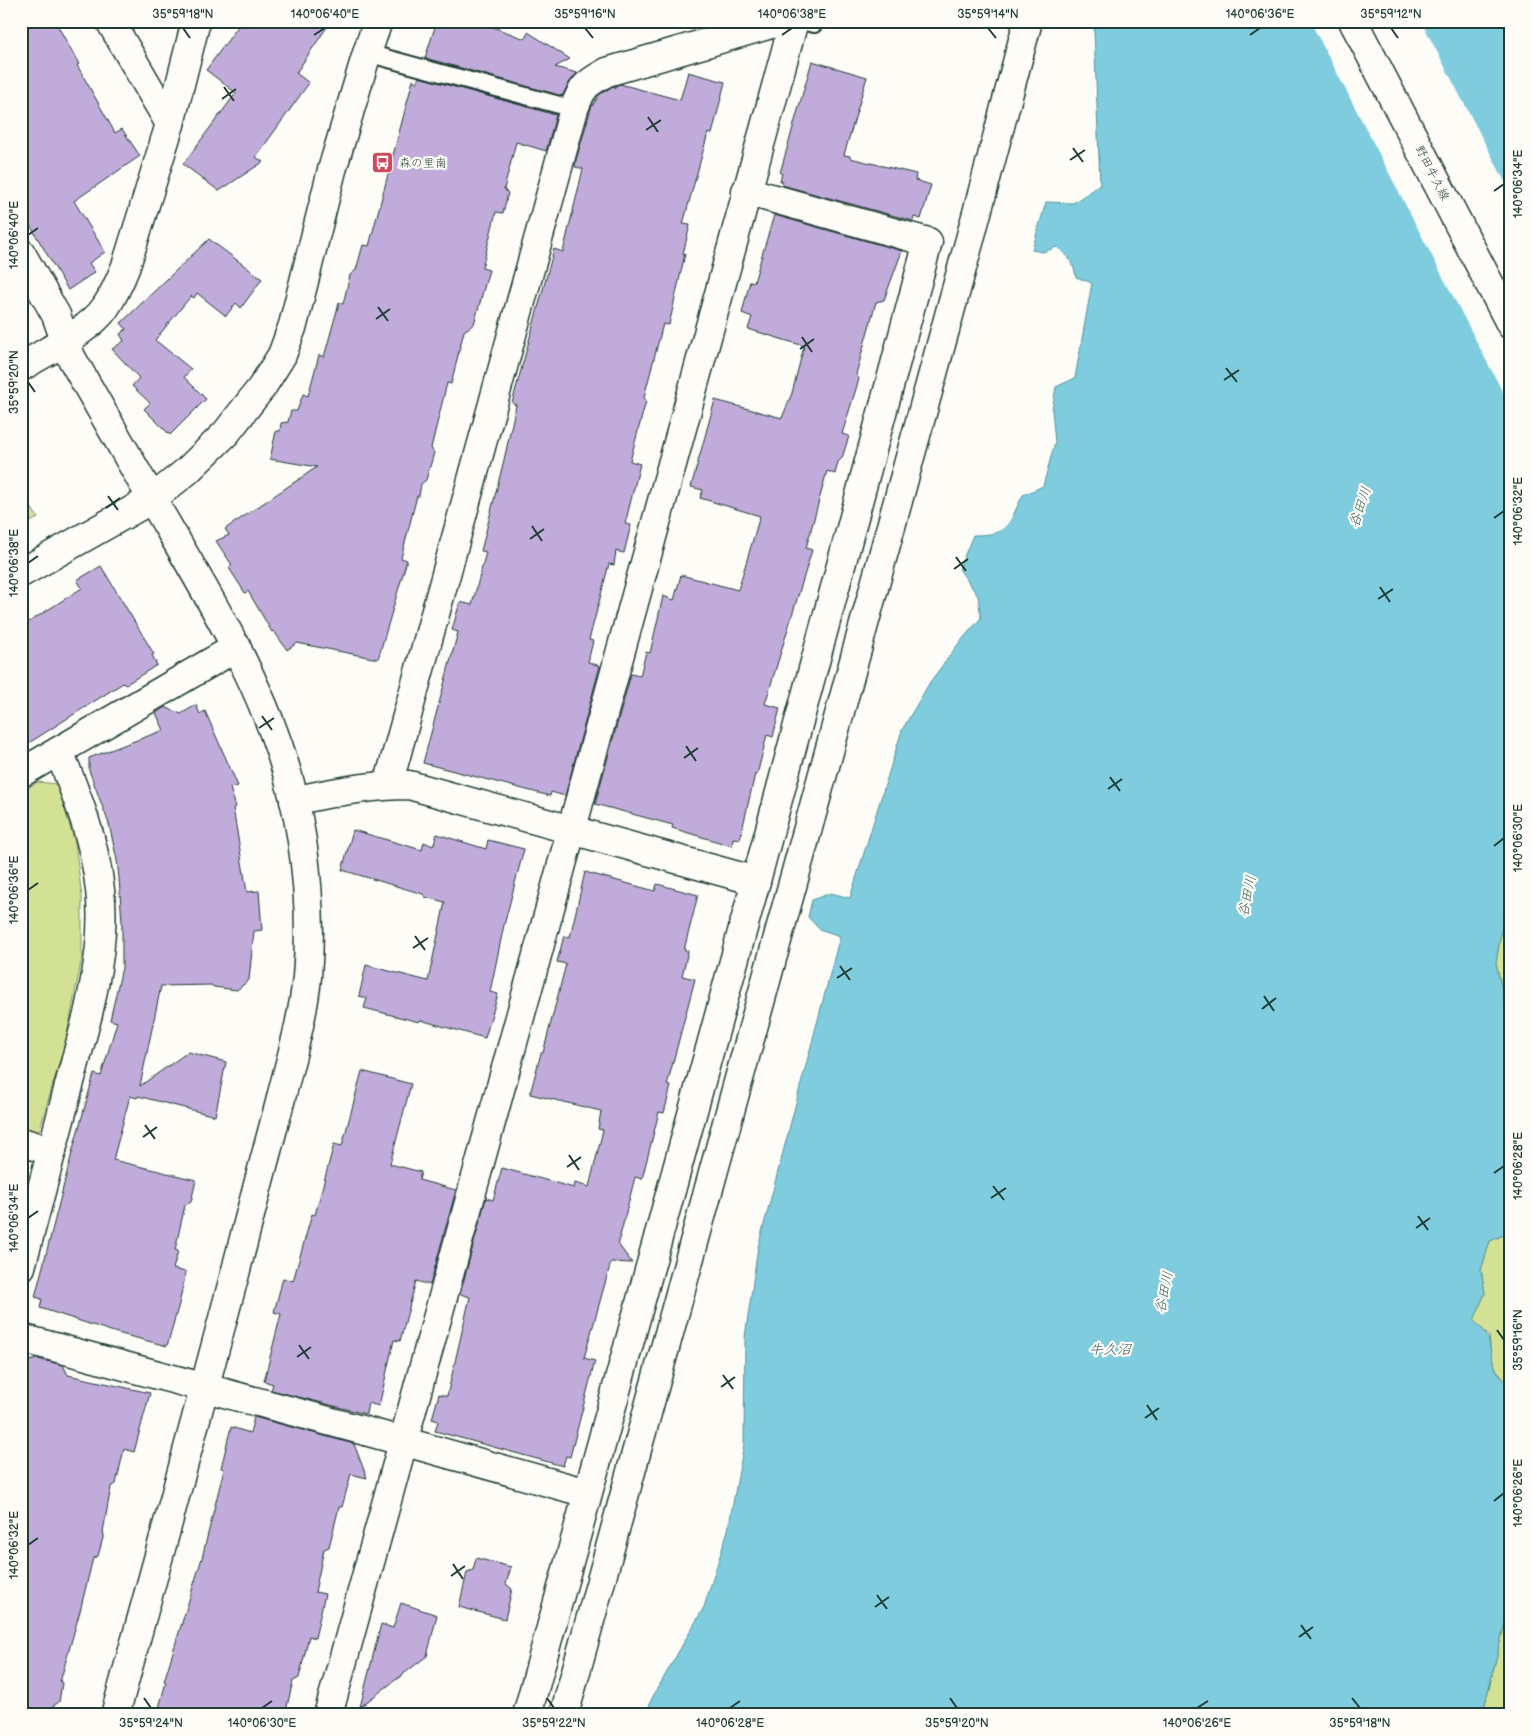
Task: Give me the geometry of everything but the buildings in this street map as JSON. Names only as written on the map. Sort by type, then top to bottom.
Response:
[{"type":"street","points":[[110,21],[170,124]]},
{"type":"street","points":[[21,367],[87,325],[104,310],[117,288],[126,266],[170,124],[196,21]]},
{"type":"street","points":[[21,573],[152,499],[187,471],[226,433],[262,387],[282,355],[300,300],[332,170],[378,21]]},
{"type":"street","points":[[388,785],[581,90],[606,72],[787,21]]},
{"type":"street","points":[[564,1715],[965,258],[1028,21]]},
{"type":"street","name":"野田牛久線","points":[[1353,21],[1511,325]]},
{"type":"street","points":[[328,1715],[746,191],[802,22]]},
{"type":"street","points":[[527,1715],[756,880],[928,242],[746,191]]},
{"type":"street","points":[[21,254],[56,315],[71,357],[237,647],[258,691],[275,737],[294,801],[305,867],[310,926],[307,980],[296,1040],[205,1389],[115,1715]]},
{"type":"street","points":[[21,773],[237,647]]},
{"type":"street","points":[[21,1267],[88,1014],[97,973],[100,891],[92,847],[80,805],[59,751]]},
{"type":"street","points":[[294,801],[320,795],[388,785],[409,785],[756,880]]},
{"type":"street","points":[[21,1142],[52,1150]]},
{"type":"street","points":[[21,1338],[587,1493]]},
{"type":"lane","points":[[367,52],[574,110]]},
{"type":"green space","points":[[21,491],[38,518],[21,527]]},
{"type":"green space","points":[[38,782],[57,784],[75,843],[82,897],[82,957],[66,1040],[38,1135],[21,1131],[21,792]]},
{"type":"green space","points":[[1509,882],[1511,882],[1511,1032],[1496,963]]},
{"type":"green space","points":[[1506,1234],[1511,1234],[1511,1386],[1509,1387],[1496,1369],[1491,1355],[1489,1336],[1473,1321],[1485,1293],[1481,1270],[1490,1241]]},
{"type":"green space","points":[[1508,1546],[1511,1547],[1511,1598]]},
{"type":"green space","points":[[1511,1598],[1511,1715],[1480,1715],[1485,1704]]},
{"type":"water","name":"牛久沼","points":[[1097,21],[1511,21],[1511,882],[1509,882],[1496,963],[1511,1032],[1511,1234],[1506,1234],[1490,1241],[1481,1270],[1485,1293],[1474,1321],[1488,1337],[1496,1370],[1509,1387],[1511,1386],[1511,1547],[1508,1547],[1511,1598],[1485,1704],[1480,1715],[647,1715],[651,1700],[704,1607],[728,1530],[744,1444],[745,1337],[758,1247],[840,936],[819,929],[808,917],[812,900],[831,893],[850,898],[902,730],[930,682],[959,643],[981,618],[978,596],[959,569],[973,535],[985,535],[1001,530],[1010,521],[1023,495],[1043,486],[1055,442],[1052,410],[1056,387],[1075,378],[1092,283],[1076,277],[1070,260],[1057,247],[1043,252],[1032,250],[1046,202],[1073,203],[1100,185],[1094,30]]},
{"type":"pier","points":[[1310,21],[1421,21],[1511,193],[1511,408]]},
{"type":"place","name":"森の里南","points":[[383,163]]},
{"type":"water label","name":"谷田川","points":[[1360,507]]},
{"type":"water label","name":"谷田川","points":[[1247,896]]},
{"type":"water label","name":"谷田川","points":[[1164,1292]]}]
